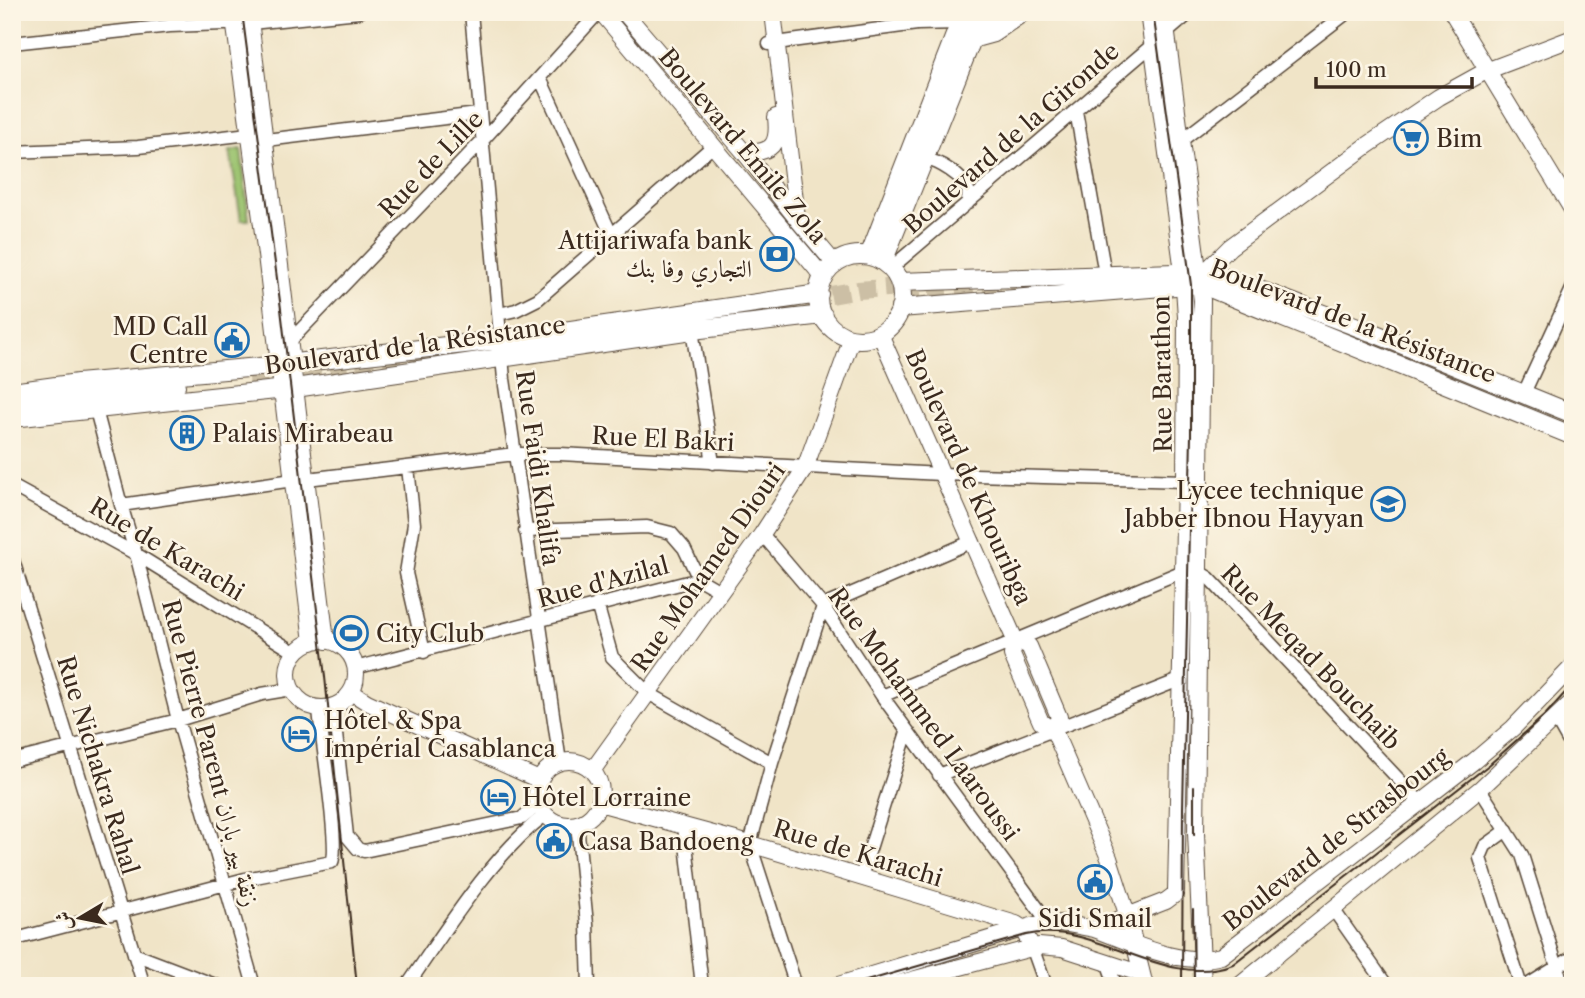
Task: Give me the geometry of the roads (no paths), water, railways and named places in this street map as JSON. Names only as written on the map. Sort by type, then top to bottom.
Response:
[{"type":"main road","points":[[885,267],[952,43],[971,17],[1000,12]]},
{"type":"main road","points":[[952,43],[993,33],[1023,12]]},
{"type":"main road","points":[[885,267],[972,40],[971,17]]},
{"type":"main road","points":[[853,256],[885,267],[902,297],[900,308],[891,324],[880,334],[866,338],[852,338],[833,329],[823,315],[821,286],[835,264],[853,256]]},
{"type":"main road","name":"Boulevard de la Résistance","points":[[885,267],[1194,277],[1238,282],[1371,332],[1573,414]]},
{"type":"main road","name":"Boulevard de la Résistance","points":[[900,308],[1194,277],[1573,436]]},
{"type":"main road","name":"Boulevard de la Résistance","points":[[12,418],[288,388],[821,286]]},
{"type":"main road","points":[[1573,422],[1254,296],[1573,430]]},
{"type":"main road","name":"Boulevard de la Résistance","points":[[12,392],[78,383],[285,364],[501,349],[823,315]]},
{"type":"main road","points":[[12,400],[249,374],[12,406]]},
{"type":"street","points":[[170,26],[184,12]]},
{"type":"street","points":[[12,43],[242,18],[359,12]]},
{"type":"street","name":"Rue Faidi Khalifa","points":[[471,12],[501,349],[525,531],[561,762]]},
{"type":"street","name":"Rue de Lille","points":[[289,342],[482,141],[600,12]]},
{"type":"street","name":"Boulevard Emile Zola","points":[[600,12],[713,146],[821,286]]},
{"type":"street","name":"Boulevard Emile Zola","points":[[624,12],[744,152],[835,264]]},
{"type":"street","points":[[765,12],[773,43],[798,220]]},
{"type":"street","points":[[744,152],[768,150],[778,128],[773,12]]},
{"type":"street","name":"Rue Barathon","points":[[1127,914],[1166,901],[1176,891],[1182,679],[1186,317],[1194,277],[1147,12]]},
{"type":"street","points":[[1164,12],[1182,140],[1194,277],[1203,309],[1196,833],[1203,986]]},
{"type":"street","name":"Boulevard de la Gironde","points":[[885,267],[968,202],[1191,12]]},
{"type":"street","points":[[1182,140],[1348,12]]},
{"type":"street","points":[[1452,12],[1573,211]]},
{"type":"street","points":[[773,43],[971,17]]},
{"type":"street","points":[[242,18],[249,134],[285,364],[319,642]]},
{"type":"street","points":[[242,18],[266,140],[289,342],[285,364]]},
{"type":"street","points":[[1194,277],[1230,247],[1368,145],[1439,97],[1486,71],[1573,38]]},
{"type":"street","points":[[540,78],[611,234]]},
{"type":"street","points":[[1076,111],[1105,274]]},
{"type":"street","points":[[266,140],[478,114]]},
{"type":"street","points":[[12,152],[138,147],[249,134]]},
{"type":"street","points":[[499,314],[516,310],[538,299],[713,146]]},
{"type":"street","points":[[925,160],[939,162],[963,182],[968,191],[968,202]]},
{"type":"street","points":[[1524,393],[1573,287]]},
{"type":"street","points":[[692,330],[713,463]]},
{"type":"street","name":"Boulevard de Khouribga","points":[[880,334],[1015,640],[1029,646],[1059,718],[1054,731],[1109,858],[1127,914],[1143,980]]},
{"type":"street","name":"Rue Mohamed Diouri","points":[[592,771],[762,534],[805,468],[852,338]]},
{"type":"street","name":"Rue Pierre Parent زنقة بيير باران","points":[[96,410],[178,720],[254,986]]},
{"type":"street","name":"Rue El Bakri","points":[[121,505],[515,454],[582,455],[941,474],[1185,481]]},
{"type":"street","points":[[408,467],[414,524],[406,573],[424,652]]},
{"type":"street","name":"Rue de Karachi","points":[[12,486],[136,554],[296,653]]},
{"type":"street","points":[[525,531],[647,527],[665,530],[684,548],[699,579],[720,591]]},
{"type":"street","name":"Rue Mohammed Laaroussi","points":[[762,534],[823,606],[907,732],[1048,922]]},
{"type":"street","points":[[796,986],[750,844],[772,763],[823,606],[973,541]]},
{"type":"street","name":"Rue Nichakra Rahal","points":[[12,557],[144,986]]},
{"type":"street","points":[[882,696],[1183,571],[1200,571]]},
{"type":"street","name":"Rue Meqad Bouchaib","points":[[1200,571],[1421,803]]},
{"type":"street","name":"Rue d'Azilal","points":[[355,668],[699,579]]},
{"type":"street","points":[[597,604],[612,657],[648,693],[772,763]]},
{"type":"street","points":[[319,642],[337,644],[346,651],[355,668],[351,692],[341,702],[326,707],[306,704],[292,689],[289,671],[296,653],[319,642]]},
{"type":"street","name":"Boulevard de Strasbourg","points":[[1048,922],[1094,929],[1174,957],[1202,959],[1221,956],[1421,803],[1513,728],[1573,666]]},
{"type":"street","points":[[939,775],[1182,679]]},
{"type":"street","points":[[12,761],[178,720],[262,694],[292,689]]},
{"type":"street","points":[[351,692],[367,702],[539,780]]},
{"type":"street","name":"Boulevard de Strasbourg","points":[[1239,986],[1480,789],[1573,701]]},
{"type":"street","points":[[326,707],[347,836],[353,845],[364,850],[522,817],[542,809]]},
{"type":"street","points":[[12,940],[223,884],[330,863],[335,854],[326,707]]},
{"type":"street","points":[[1556,719],[1573,749]]},
{"type":"street","points":[[860,877],[907,732]]},
{"type":"street","points":[[576,761],[592,771],[601,787],[599,803],[593,815],[577,824],[559,824],[542,809],[537,792],[539,780],[547,769],[561,762],[576,761]]},
{"type":"street","points":[[1480,789],[1528,869],[1563,986]]},
{"type":"street","name":"Rue de Karachi","points":[[599,803],[750,844],[1022,928]]},
{"type":"street","points":[[407,986],[459,911],[542,809]]},
{"type":"street","points":[[577,824],[587,925],[589,986]]},
{"type":"street","points":[[684,826],[702,986]]},
{"type":"street","points":[[1507,830],[1485,846],[1480,858],[1524,986],[1573,957]]},
{"type":"street","points":[[1334,909],[1387,986]]},
{"type":"street","points":[[1094,929],[1127,914]]},
{"type":"street","points":[[992,917],[993,939]]},
{"type":"street","points":[[835,986],[1048,922]]},
{"type":"street","points":[[1022,928],[1032,947],[1045,986]]},
{"type":"street","points":[[889,986],[1032,947],[1062,948],[1107,962],[1143,980]]},
{"type":"street","points":[[134,954],[218,986]]},
{"type":"street","points":[[1107,962],[1116,986]]},
{"type":"tunnel","points":[[804,300],[858,290],[915,286]]},
{"type":"tunnel","points":[[902,295],[1062,287]]},
{"type":"tunnel","points":[[700,321],[818,303]]},
{"type":"tunnel","points":[[249,377],[340,370],[482,353]]},
{"type":"tram line","points":[[242,12],[325,677],[357,986]]},
{"type":"tram line","points":[[1153,12],[1191,285],[1182,986]]},
{"type":"tram line","points":[[849,986],[1026,935],[1052,933],[1104,944],[1181,969],[1207,970],[1233,964],[1490,764],[1546,714],[1573,684]]},
{"type":"tram line","points":[[1194,786],[1194,835]]},
{"type":"tram line","points":[[1193,909],[1194,986]]},
{"type":"place","name":"Bim","points":[[1411,138]]},
{"type":"place","name":"Attijariwafa bank التجاري وفا بنك","points":[[777,254]]},
{"type":"place","name":"MD Call Centre","points":[[232,340]]},
{"type":"place","name":"Palais Mirabeau","points":[[187,433]]},
{"type":"place","name":"Lycee technique Jabber Ibnou Hayyan","points":[[1388,504]]},
{"type":"place","name":"City Club","points":[[351,633]]},
{"type":"place","name":"Hôtel & Spa Impérial Casablanca","points":[[299,734]]},
{"type":"place","name":"Hôtel Lorraine","points":[[498,797]]},
{"type":"place","name":"Casa Bandoeng","points":[[554,841]]},
{"type":"place","name":"Sidi Smail","points":[[1095,882]]}]
